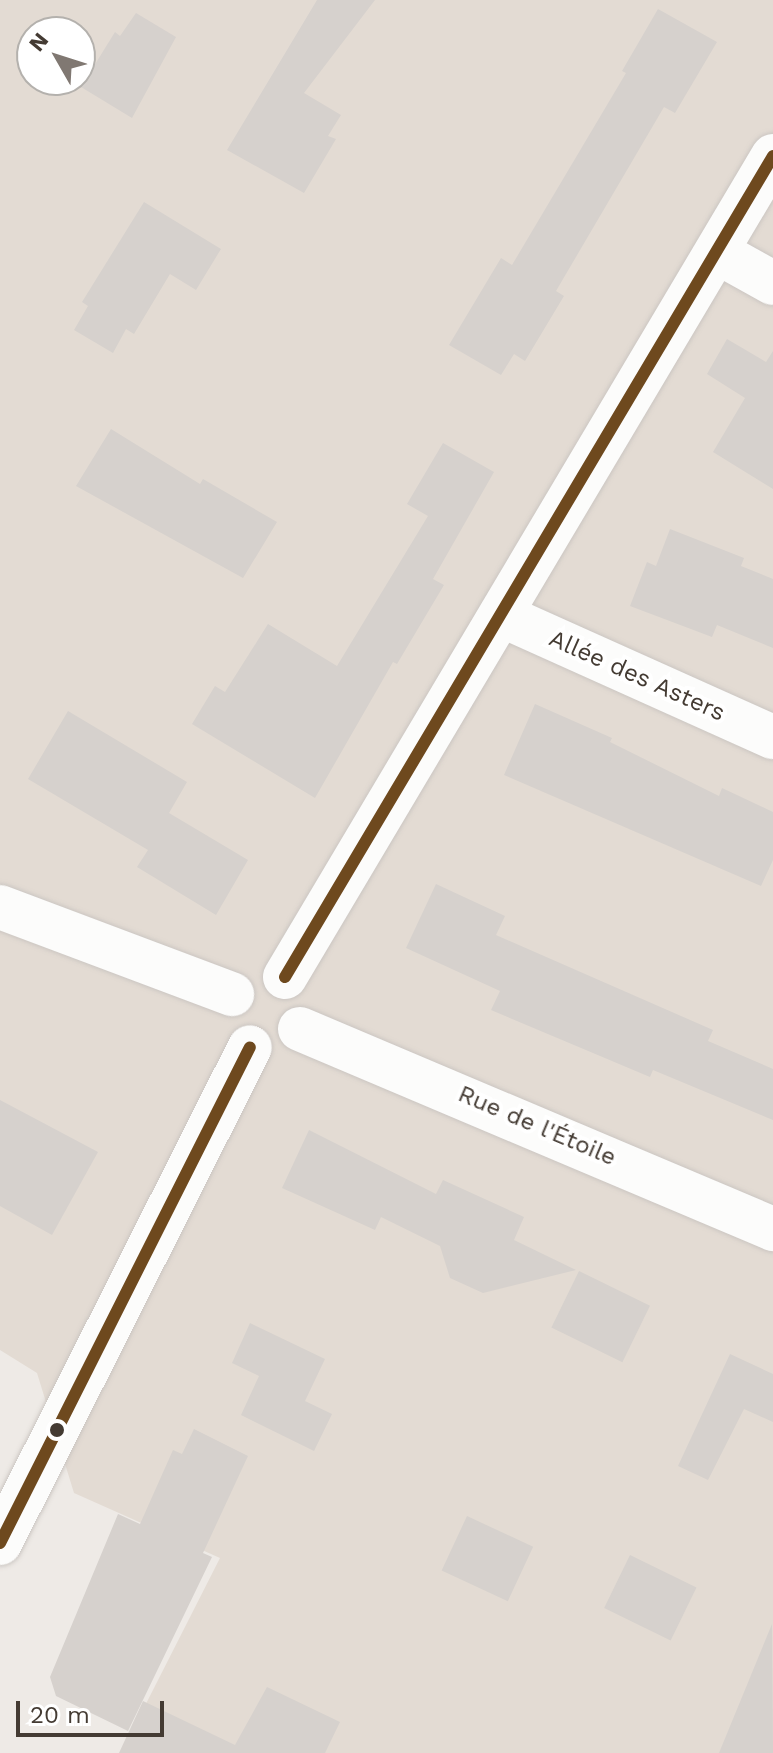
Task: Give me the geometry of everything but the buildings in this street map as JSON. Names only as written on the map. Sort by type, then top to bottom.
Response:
[{"type":"street","points":[[285,977],[773,156]]},
{"type":"street","points":[[717,252],[773,283]]},
{"type":"street","name":"Allée des Asters","points":[[501,615],[773,737]]},
{"type":"street","points":[[0,907],[232,994]]},
{"type":"street","points":[[251,975],[285,977],[298,989],[304,1006],[300,1029],[280,1048],[250,1047],[233,1034],[227,1017],[232,994],[251,975]]},
{"type":"street","name":"Rue de l'Étoile","points":[[300,1029],[773,1229]]},
{"type":"street","points":[[0,1543],[250,1047]]},
{"type":"shaded area","points":[[0,0],[773,0],[773,1753],[121,1753],[220,1558],[74,1493],[37,1373],[0,1350]]},
{"type":"transit line","points":[[285,977],[773,156]]},
{"type":"transit line","points":[[0,1543],[250,1047]]}]
